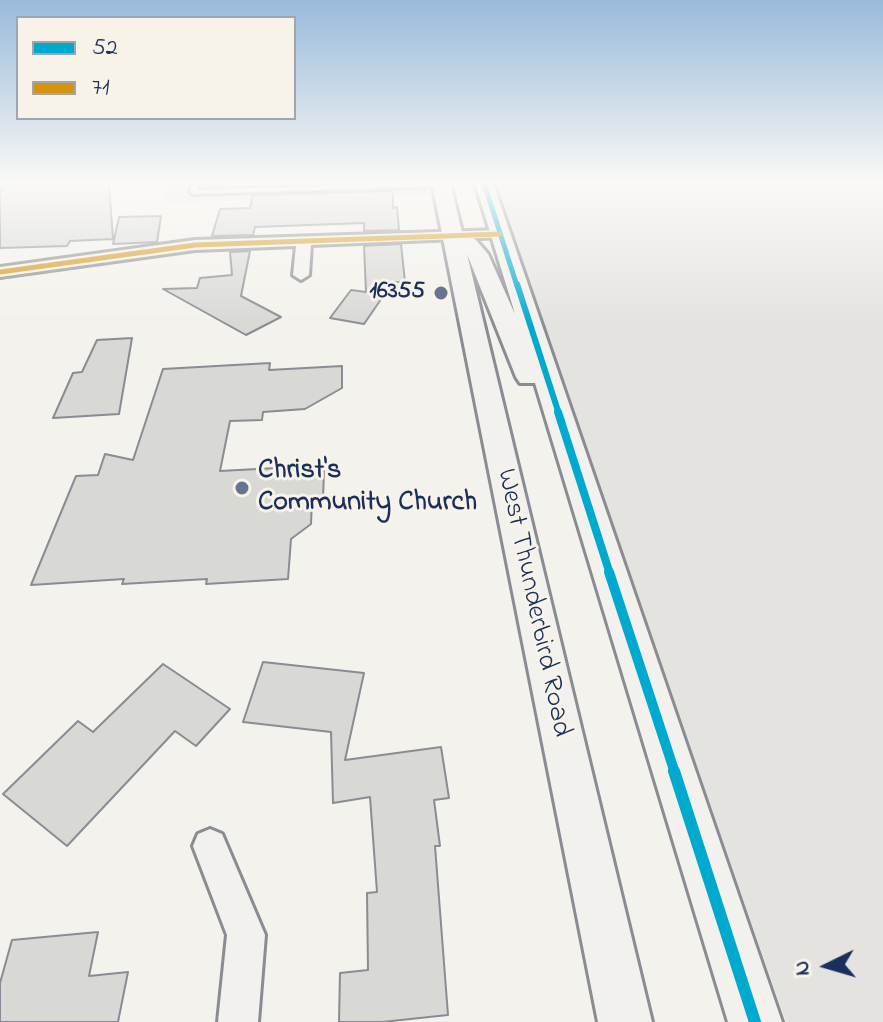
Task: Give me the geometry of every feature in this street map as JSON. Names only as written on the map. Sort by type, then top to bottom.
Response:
[{"type":"main road","name":"West Thunderbird Road","points":[[451,231],[625,1022]]},
{"type":"main road","points":[[499,231],[755,1022]]},
{"type":"main road","points":[[452,235],[469,244],[478,254],[523,368],[535,388],[559,414]]},
{"type":"street","points":[[0,272],[42,273],[170,247],[500,234]]},
{"type":"street","points":[[301,275],[304,241]]},
{"type":"street","points":[[210,846],[246,935],[238,1022]]},
{"type":"shaded area","points":[[511,231],[883,231],[883,1022],[786,1022]]},
{"type":"building","points":[[0,231],[112,231],[113,239],[70,241],[67,246],[0,248]]},
{"type":"building","points":[[116,231],[159,231],[157,242],[113,244]]},
{"type":"building","points":[[214,231],[254,231],[253,235],[212,236]]},
{"type":"building","points":[[401,244],[405,282],[393,282],[364,324],[330,318],[351,290],[366,292],[364,246]]},
{"type":"building","points":[[250,251],[241,296],[281,317],[246,335],[163,289],[197,288],[200,278],[232,275],[230,252]]},
{"type":"building","points":[[132,338],[119,414],[53,418],[73,373],[82,372],[97,340]]},
{"type":"building","points":[[270,363],[269,370],[342,366],[342,388],[305,409],[263,412],[262,420],[230,421],[220,471],[295,467],[295,470],[324,469],[323,500],[312,500],[311,524],[291,539],[288,579],[206,584],[207,579],[122,584],[124,579],[31,585],[76,476],[98,475],[105,454],[133,460],[163,369]]},
{"type":"building","points":[[263,662],[364,673],[345,760],[441,747],[449,798],[434,800],[440,846],[435,846],[448,1015],[382,1022],[339,1022],[340,973],[368,970],[367,893],[377,892],[370,797],[333,803],[331,732],[243,722]]},
{"type":"building","points":[[163,664],[230,709],[196,746],[175,731],[67,846],[3,794],[78,721],[93,732]]},
{"type":"building","points":[[98,932],[89,976],[128,972],[118,1022],[0,1022],[0,983],[12,940]]},
{"type":"transit line","name":"52","points":[[499,231],[755,1022]]},
{"type":"transit line","name":"71","points":[[0,272],[195,245],[500,234]]},
{"type":"place","name":"16355","points":[[441,293]]},
{"type":"place","name":"Christ's Community Church","points":[[242,488]]}]
